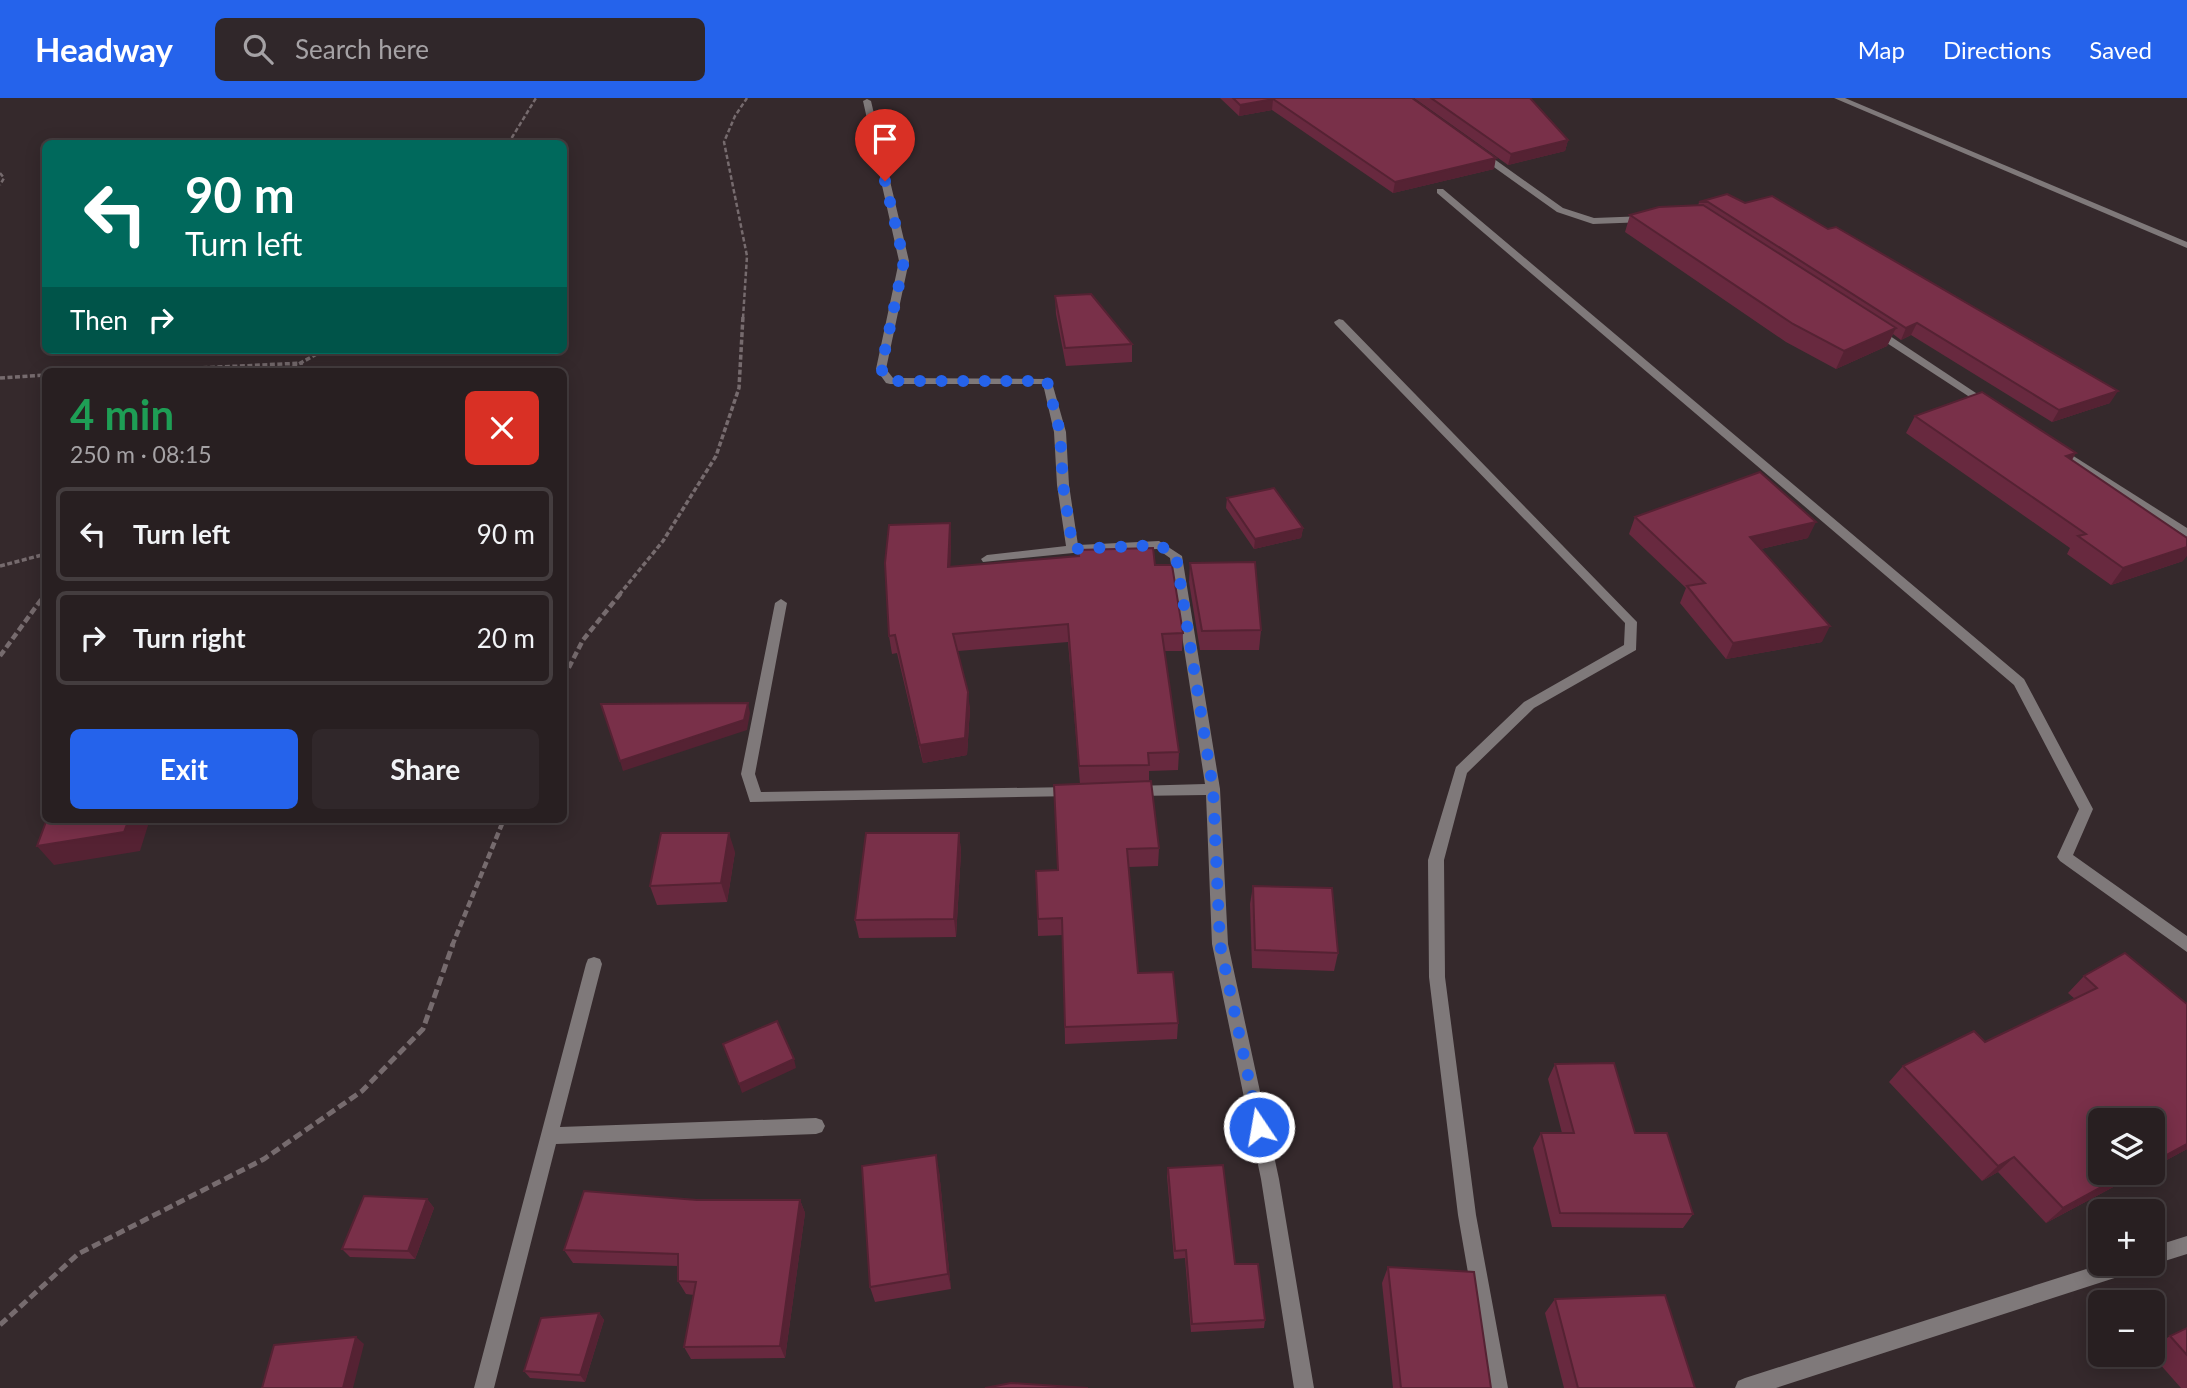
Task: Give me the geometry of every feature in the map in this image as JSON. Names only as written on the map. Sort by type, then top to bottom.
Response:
[{"type":"street","points":[[1838,98],[2187,245]]},
{"type":"street","points":[[867,101],[904,261],[881,369],[890,381],[1047,381],[1060,432],[1063,485],[1073,549]]},
{"type":"street","points":[[1471,146],[1560,210],[1593,221],[1660,218]]},
{"type":"street","points":[[1440,191],[2019,681],[2086,809],[2065,857],[2187,945]]},
{"type":"street","points":[[1339,322],[1631,622],[1631,647],[1529,705],[1461,771],[1436,860],[1437,977],[1466,1215],[1499,1388]]},
{"type":"street","points":[[1863,322],[2001,413]]},
{"type":"street","points":[[2048,443],[2187,533]]},
{"type":"street","points":[[987,559],[1073,549],[1159,545],[1176,556],[1213,789],[1220,944],[1270,1179],[1304,1388]]},
{"type":"street","points":[[781,603],[748,774],[755,798],[1088,792]]},
{"type":"street","points":[[1116,791],[1213,789]]},
{"type":"street","points":[[484,1388],[594,964]]},
{"type":"street","points":[[550,1136],[816,1126]]},
{"type":"street","points":[[2165,1252],[2187,1245]]},
{"type":"street","points":[[1745,1388],[2093,1276]]},
{"type":"path","points":[[510,140],[536,98]]},
{"type":"path","points":[[567,671],[583,640],[663,541],[716,456],[739,388],[747,256],[724,142],[735,116],[747,98]]},
{"type":"path","points":[[0,173],[4,178],[0,185]]},
{"type":"path","points":[[292,368],[318,354]]},
{"type":"path","points":[[198,368],[303,363]]},
{"type":"path","points":[[0,378],[42,375]]},
{"type":"path","points":[[0,566],[42,555]]},
{"type":"path","points":[[0,656],[42,598]]},
{"type":"path","points":[[0,1325],[78,1254],[264,1159],[362,1091],[423,1028],[462,918],[502,823]]},
{"type":"building","points":[[1233,98],[1412,98],[1496,158],[1395,182],[1273,99],[1240,105]]},
{"type":"building","points":[[1431,98],[1530,98],[1568,140],[1511,154]]},
{"type":"building","points":[[1727,194],[1745,203],[1772,196],[1828,229],[1836,227],[2118,391],[2059,410],[1917,323],[1906,328],[1708,202],[1699,202]]},
{"type":"building","points":[[1703,205],[1896,328],[1844,351],[1793,324],[1630,215],[1659,207]]},
{"type":"building","points":[[1091,294],[1132,344],[1065,348],[1055,296]]},
{"type":"building","points":[[1982,392],[2076,453],[2066,456],[2187,538],[2187,547],[2123,568],[2078,536],[2086,534],[1915,416]]},
{"type":"building","points":[[1760,472],[1816,522],[1750,537],[1830,626],[1733,643],[1687,586],[1705,583],[1635,517]]},
{"type":"building","points":[[1274,488],[1303,528],[1255,539],[1227,498]]},
{"type":"building","points":[[950,523],[948,567],[1079,556],[1078,550],[1153,548],[1155,565],[1172,565],[1183,633],[1162,634],[1179,752],[1148,753],[1149,765],[1079,766],[1068,624],[953,634],[968,692],[965,738],[920,745],[895,635],[889,636],[885,563],[889,525]]},
{"type":"building","points":[[1255,562],[1261,630],[1202,631],[1190,563]]},
{"type":"building","points":[[748,703],[744,720],[620,761],[601,704]]},
{"type":"building","points":[[1151,781],[1159,848],[1127,849],[1138,973],[1173,972],[1178,1023],[1065,1027],[1062,918],[1038,919],[1036,871],[1058,870],[1054,785]]},
{"type":"building","points":[[46,823],[127,823],[124,832],[37,846]]},
{"type":"building","points":[[661,833],[729,833],[721,883],[650,886]]},
{"type":"building","points":[[866,833],[959,833],[954,919],[855,920]]},
{"type":"building","points":[[1253,886],[1332,888],[1338,953],[1255,950]]},
{"type":"building","points":[[2125,953],[2187,1004],[2187,1144],[2165,1156],[2165,1108],[2088,1108],[2088,1185],[2105,1185],[2063,1208],[2014,1157],[1998,1166],[1903,1066],[1974,1031],[1985,1042],[2097,988],[2084,976]]},
{"type":"building","points":[[777,1021],[794,1059],[739,1084],[723,1044]]},
{"type":"building","points":[[1614,1063],[1635,1133],[1667,1133],[1693,1214],[1560,1213],[1541,1133],[1574,1133],[1555,1064]]},
{"type":"building","points":[[936,1155],[948,1274],[870,1287],[862,1166]]},
{"type":"building","points":[[1223,1165],[1235,1264],[1258,1264],[1265,1320],[1192,1324],[1186,1250],[1175,1251],[1168,1168]]},
{"type":"building","points":[[584,1191],[697,1200],[800,1200],[780,1346],[684,1347],[696,1282],[678,1281],[678,1254],[564,1250]]},
{"type":"building","points":[[364,1196],[427,1199],[408,1251],[342,1249]]},
{"type":"building","points":[[1388,1267],[1474,1272],[1491,1388],[1401,1388]]},
{"type":"building","points":[[1665,1295],[1695,1388],[1578,1388],[1555,1299]]},
{"type":"building","points":[[599,1313],[580,1375],[524,1371],[541,1318]]},
{"type":"building","points":[[2187,1328],[2187,1355],[2170,1336]]},
{"type":"building","points":[[356,1337],[343,1388],[262,1388],[274,1345]]},
{"type":"building","points":[[1011,1383],[1088,1388],[985,1388]]},
{"type":"route","points":[[885,181],[904,261],[881,369],[890,381],[1047,381],[1060,432],[1063,485],[1073,549],[1159,545],[1176,556],[1213,789],[1220,944],[1259,1127]]}]
